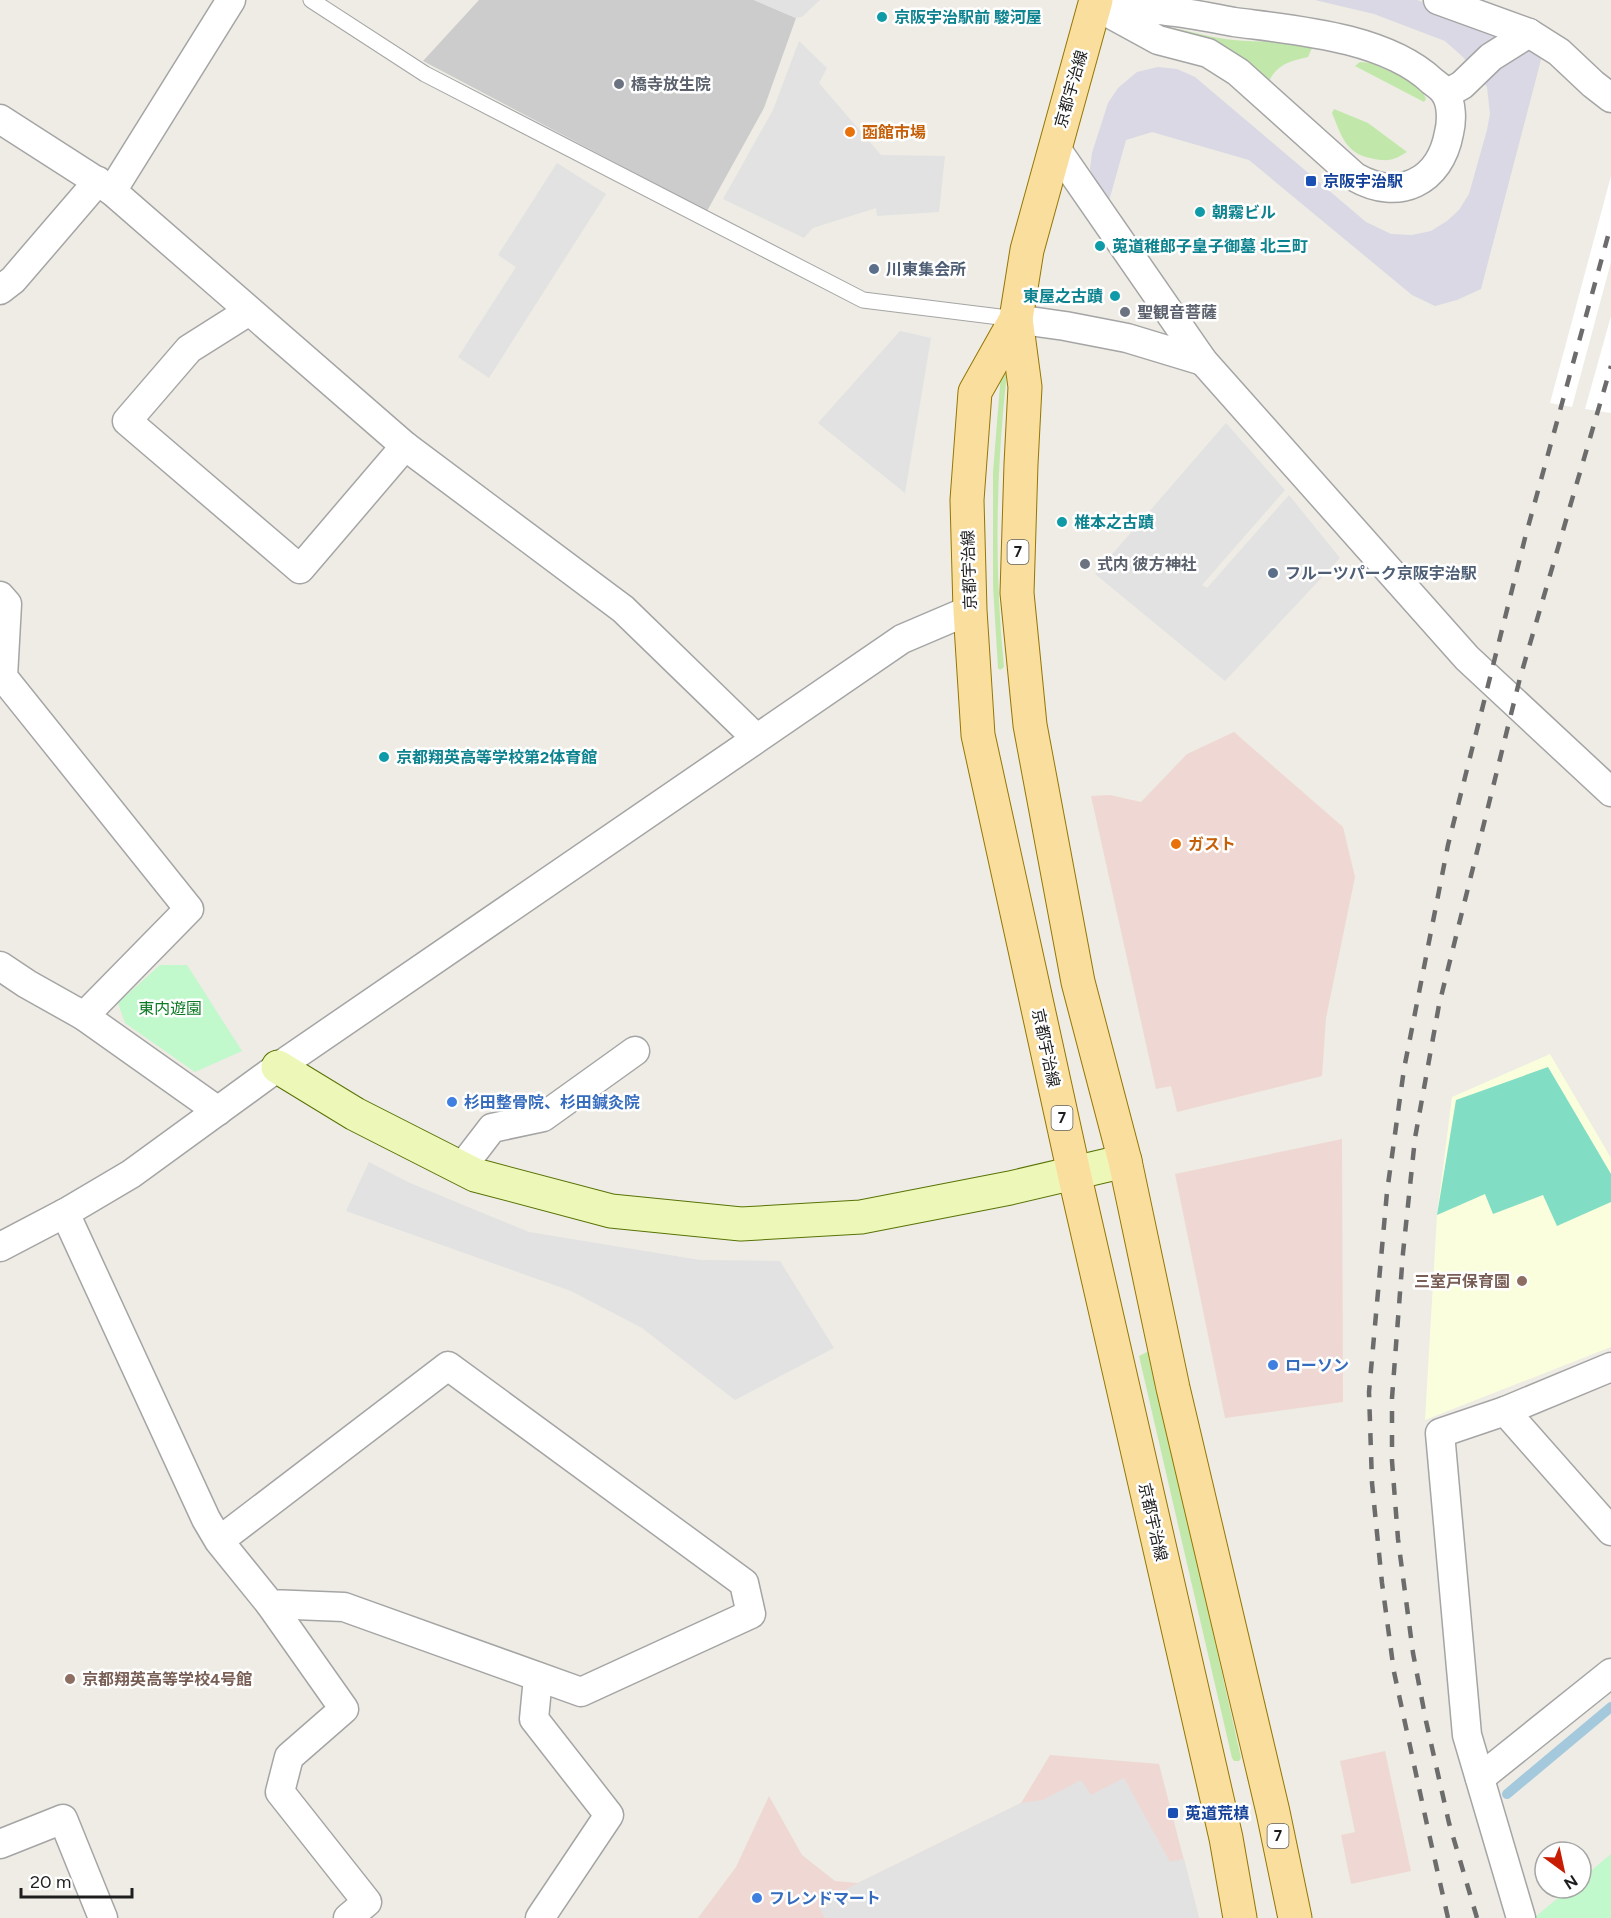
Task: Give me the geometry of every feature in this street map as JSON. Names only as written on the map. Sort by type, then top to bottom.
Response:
[{"type":"main road","name":"京都宇治線","points":[[1088,2],[1055,147],[1027,250],[1016,320],[1025,387],[1017,592],[1030,725],[1078,982],[1125,1161],[1173,1388],[1273,1812],[1295,1918]]},
{"type":"main road","name":"京都宇治線","points":[[1016,320],[975,392],[967,500],[970,610],[978,735],[1074,1173],[1226,1838],[1240,1918]]},
{"type":"street","points":[[0,290],[13,280],[105,186],[231,0]]},
{"type":"street","points":[[1438,0],[1528,33],[1559,52],[1611,98]]},
{"type":"street","points":[[1088,2],[1166,10],[1308,31],[1368,46],[1415,66],[1446,94],[1450,109],[1451,125],[1440,161],[1428,176],[1413,185],[1399,188],[1369,185],[1355,177],[1238,72],[1208,53],[1158,40],[1088,2]]},
{"type":"street","points":[[1446,94],[1462,86],[1491,57],[1528,33]]},
{"type":"street","points":[[0,119],[105,186],[405,446],[623,609],[756,738]]},
{"type":"street","points":[[1055,147],[1203,361],[1467,658],[1611,792]]},
{"type":"street","points":[[1127,338],[1147,324],[1153,304],[1153,290]]},
{"type":"street","points":[[249,310],[189,349],[127,421],[300,569],[405,446]]},
{"type":"street","points":[[1016,320],[1065,326],[1127,338],[1203,361]]},
{"type":"street","points":[[0,596],[7,604],[3,677],[189,909],[84,1016]]},
{"type":"street","points":[[0,1247],[65,1213],[131,1174],[278,1067],[902,639],[970,610]]},
{"type":"street","points":[[0,966],[84,1016],[218,1112]]},
{"type":"street","points":[[462,1167],[492,1128],[543,1117],[635,1051]]},
{"type":"street","points":[[278,1067],[355,1114],[475,1175],[611,1211],[741,1224],[861,1217],[1010,1188],[1125,1161]]},
{"type":"street","points":[[65,1213],[206,1519],[219,1541],[270,1604],[344,1709],[289,1757],[280,1792],[367,1902],[348,1918]]},
{"type":"street","points":[[219,1541],[448,1366],[744,1583],[751,1614],[581,1692],[344,1607],[270,1604]]},
{"type":"street","points":[[1521,1918],[1467,1736],[1440,1433],[1505,1411],[1611,1367]]},
{"type":"street","points":[[1505,1411],[1611,1531]]},
{"type":"street","points":[[1480,1778],[1611,1673]]},
{"type":"street","points":[[538,1677],[534,1719],[609,1815],[540,1918]]},
{"type":"street","points":[[0,1844],[63,1819],[103,1918]]},
{"type":"lane","points":[[312,0],[425,74],[863,300],[1016,320]]},
{"type":"shaded area","name":"橋寺放生院","points":[[479,0],[754,0],[796,18],[764,108],[707,211],[423,61]]},
{"type":"shaded area","points":[[754,0],[820,0],[802,17],[796,18]]},
{"type":"shaded area","points":[[1315,0],[1417,0],[1463,16],[1542,56],[1481,289],[1457,300],[1435,306],[1412,295],[1249,160],[1152,132],[1126,140],[1109,201],[1097,185],[1090,169],[1092,153],[1108,103],[1118,88],[1137,72],[1158,67],[1177,69],[1195,77],[1366,222],[1391,234],[1412,235],[1431,231],[1447,221],[1459,210],[1469,194],[1490,114],[1487,87],[1463,57],[1445,41],[1374,14]]},
{"type":"shaded area","points":[[799,41],[827,68],[819,83],[881,155],[945,156],[939,212],[877,216],[876,208],[813,228],[804,238],[723,199],[773,110]]},
{"type":"shaded area","points":[[557,163],[606,194],[489,378],[458,357],[516,267],[498,255]]},
{"type":"shaded area","points":[[900,331],[931,338],[905,493],[818,423]]},
{"type":"shaded area","points":[[1226,423],[1285,490],[1202,585],[1207,588],[1289,495],[1340,558],[1225,681],[1095,574]]},
{"type":"shaded area","points":[[1234,732],[1343,827],[1355,877],[1326,1018],[1322,1076],[1177,1112],[1171,1086],[1156,1089],[1091,796],[1110,795],[1141,802],[1187,754]]},
{"type":"shaded area","name":"三室戸保育園","points":[[1550,1054],[1611,1158],[1611,1347],[1425,1420],[1437,1215],[1452,1097]]},
{"type":"shaded area","points":[[1342,1139],[1343,1402],[1225,1418],[1175,1174]]},
{"type":"shaded area","points":[[369,1162],[410,1183],[529,1232],[700,1260],[780,1261],[834,1348],[735,1400],[642,1328],[571,1291],[346,1211]]},
{"type":"shaded area","points":[[1385,1751],[1411,1871],[1351,1884],[1341,1835],[1355,1832],[1340,1761]]},
{"type":"shaded area","points":[[1050,1755],[1159,1764],[1199,1918],[698,1918],[736,1867],[769,1796],[802,1855],[835,1881],[858,1883],[1021,1803]]},
{"type":"shaded area","points":[[1124,1778],[1170,1862],[1184,1859],[1199,1918],[825,1918],[818,1905],[1021,1803],[1043,1800],[1081,1780],[1091,1795]]},
{"type":"green space","points":[[1173,28],[1226,39],[1283,42],[1312,48],[1308,57],[1285,64],[1269,81],[1223,49],[1171,32]]},
{"type":"green space","points":[[1360,62],[1371,63],[1419,84],[1426,99],[1424,102],[1355,66]]},
{"type":"green space","points":[[1334,109],[1368,123],[1407,152],[1385,160],[1370,158],[1355,152],[1341,135],[1332,113]]},
{"type":"green space","points":[[1005,369],[1007,372],[1000,446],[998,520],[999,593],[1004,667],[1000,670],[998,668],[993,586],[993,472],[1001,373]]},
{"type":"green space","name":"東内遊園","points":[[160,965],[187,965],[242,1051],[195,1072],[125,1023],[118,1003]]},
{"type":"green space","points":[[1548,1067],[1611,1174],[1611,1202],[1557,1226],[1543,1195],[1493,1214],[1485,1194],[1437,1215],[1456,1100]]},
{"type":"green space","points":[[1150,1353],[1241,1758],[1239,1761],[1234,1761],[1232,1758],[1139,1356]]},
{"type":"green space","points":[[1611,1854],[1611,1918],[1534,1918],[1556,1900],[1593,1900],[1593,1869]]},
{"type":"pier","points":[[1611,176],[1611,262],[1572,407],[1550,403]]},
{"type":"pier","points":[[1611,316],[1611,413],[1585,409]]},
{"type":"waterway","points":[[1507,1794],[1611,1707]]},
{"type":"railway","points":[[1448,1918],[1394,1672],[1372,1483],[1369,1392],[1387,1192],[1404,1069],[1448,845],[1525,538],[1611,225]]},
{"type":"railway","points":[[1477,1918],[1449,1823],[1426,1721],[1413,1653],[1398,1539],[1392,1461],[1392,1398],[1403,1253],[1415,1138],[1439,1005],[1520,678],[1611,366]]},
{"type":"place","name":"京阪宇治駅前 駿河屋","points":[[882,17]]},
{"type":"place","name":"橋寺放生院","points":[[619,84]]},
{"type":"place","name":"函館市場","points":[[850,132]]},
{"type":"place","name":"京阪宇治駅","points":[[1311,181]]},
{"type":"place","name":"朝霧ビル","points":[[1200,212]]},
{"type":"place","name":"莵道稚郎子皇子御墓 北三町","points":[[1100,246]]},
{"type":"place","name":"川東集会所","points":[[874,269]]},
{"type":"place","name":"東屋之古蹟","points":[[1115,296]]},
{"type":"place","name":"聖観音菩薩","points":[[1125,312]]},
{"type":"place","name":"椎本之古蹟","points":[[1062,522]]},
{"type":"place","name":"式内 彼方神社","points":[[1085,564]]},
{"type":"place","name":"フルーツパーク京阪宇治駅","points":[[1273,573]]},
{"type":"place","name":"京都翔英高等学校第2体育館","points":[[384,757]]},
{"type":"place","name":"ガスト","points":[[1176,844]]},
{"type":"place","name":"杉田整骨院、杉田鍼灸院","points":[[452,1102]]},
{"type":"place","name":"三室戸保育園","points":[[1522,1281]]},
{"type":"place","name":"ローソン","points":[[1273,1365]]},
{"type":"place","name":"京都翔英高等学校4号館","points":[[70,1679]]},
{"type":"place","name":"莵道荒槙","points":[[1173,1813]]},
{"type":"place","name":"フレンドマート","points":[[757,1898]]}]
